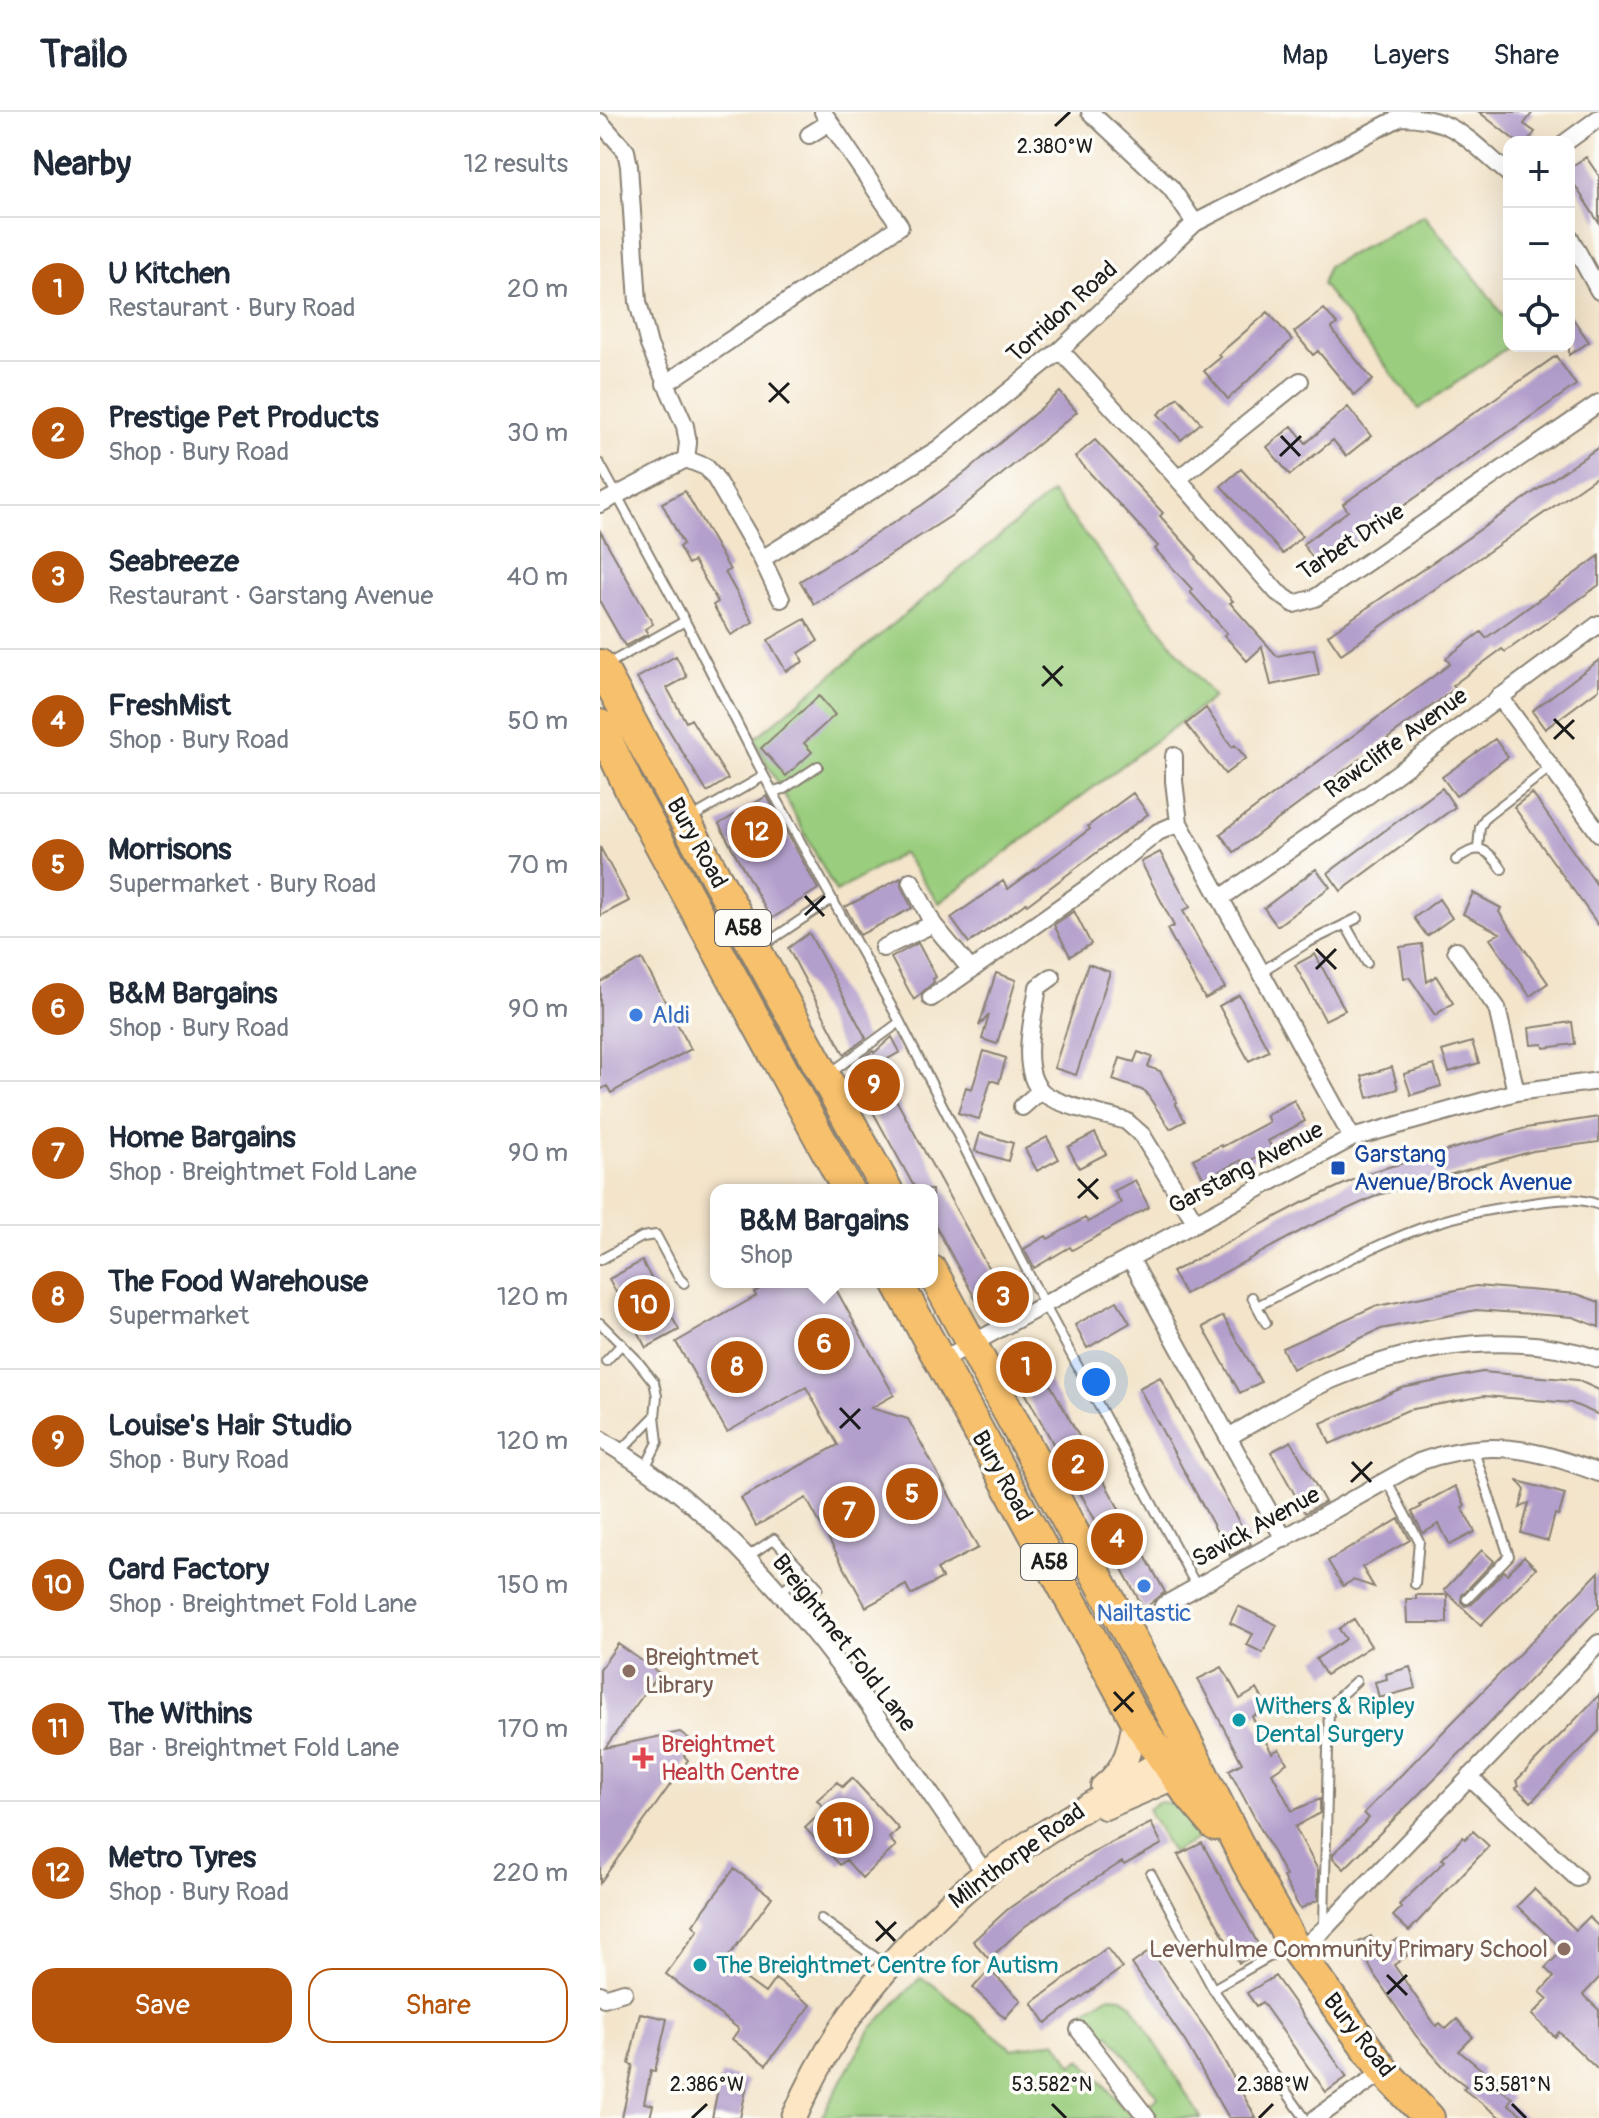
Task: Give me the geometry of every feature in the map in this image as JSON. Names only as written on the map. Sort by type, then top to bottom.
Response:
[{"type":"highway","name":"Bury Road","points":[[601,666],[884,1184]]},
{"type":"highway","name":"Bury Road","points":[[600,725],[630,789],[845,1184]]},
{"type":"highway","name":"Bury Road","points":[[938,1282],[1180,1758],[1248,1864],[1296,1948],[1384,2071],[1429,2118]]},
{"type":"highway","name":"Bury Road","points":[[900,1288],[1135,1718],[1180,1758]]},
{"type":"street","points":[[1090,112],[1171,188],[1195,223]]},
{"type":"street","points":[[1400,114],[1449,124],[1503,169]]},
{"type":"street","name":"Torridon Road","points":[[762,559],[938,449],[1060,350],[1195,223],[1400,114]]},
{"type":"street","points":[[665,384],[900,226],[827,117],[809,135]]},
{"type":"street","points":[[1574,136],[1599,118]]},
{"type":"street","points":[[600,122],[626,151],[638,302],[649,345],[685,426],[688,443],[686,459]]},
{"type":"street","points":[[1575,247],[1599,291]]},
{"type":"street","name":"Tarbet Drive","points":[[1060,350],[1277,592],[1294,604],[1315,598],[1599,403]]},
{"type":"street","points":[[1178,479],[1300,381]]},
{"type":"street","points":[[600,504],[686,459],[698,463],[714,476],[762,559],[781,599]]},
{"type":"street","name":"Rawcliffe Avenue","points":[[1221,898],[1360,801],[1599,624]]},
{"type":"street","points":[[1499,696],[1599,833]]},
{"type":"street","points":[[1174,756],[1166,782],[1179,823],[1352,1138]]},
{"type":"street","points":[[931,998],[1090,886],[1158,832],[1179,823]]},
{"type":"street","points":[[911,881],[933,924],[971,970]]},
{"type":"street","points":[[883,948],[933,924]]},
{"type":"street","points":[[1456,950],[1497,1008],[1516,1092]]},
{"type":"street","points":[[1029,972],[1045,982],[1028,1047],[1040,1091],[1051,1098],[1126,1121],[1134,1127],[1196,1223]]},
{"type":"street","name":"Garstang Avenue","points":[[940,1361],[1352,1138],[1516,1092],[1599,1081]]},
{"type":"street","points":[[1022,1107],[1040,1091]]},
{"type":"street","points":[[1130,1258],[1284,1539]]},
{"type":"street","points":[[1228,1437],[1339,1376],[1438,1348],[1474,1343],[1517,1345],[1570,1351],[1599,1359]]},
{"type":"street","name":"Breightmet Fold Lane","points":[[600,1439],[689,1502],[778,1593],[844,1674],[985,1873]]},
{"type":"street","name":"Savick Avenue","points":[[1163,1606],[1419,1462],[1445,1452],[1473,1448],[1516,1448],[1559,1458],[1599,1473]]},
{"type":"street","points":[[1296,1948],[1324,1929],[1599,1643]]},
{"type":"street","points":[[1065,1819],[1117,1775],[1130,1750],[1135,1718]]},
{"type":"street","name":"Milnthorpe Road","points":[[794,2118],[817,2065],[857,2003],[946,1908],[985,1873],[1065,1819],[1180,1758]]},
{"type":"street","points":[[1469,1777],[1577,1878]]},
{"type":"street","points":[[600,2017],[602,1996],[624,1992]]},
{"type":"street","points":[[1079,2030],[1147,2118]]},
{"type":"street","points":[[1316,2118],[1384,2071]]},
{"type":"lane","points":[[600,464],[764,776],[900,1022],[1044,1304],[1198,1587]]},
{"type":"lane","points":[[601,666],[685,621]]},
{"type":"lane","points":[[773,792],[784,789],[818,766]]},
{"type":"lane","points":[[1478,848],[1480,827],[1486,817],[1551,767]]},
{"type":"lane","points":[[685,822],[764,776]]},
{"type":"lane","points":[[1456,860],[1468,850],[1478,848],[1492,855],[1502,869]]},
{"type":"lane","points":[[755,950],[832,899]]},
{"type":"lane","points":[[1262,971],[1358,918]]},
{"type":"lane","points":[[1345,924],[1367,963]]},
{"type":"lane","points":[[825,1077],[900,1022]]},
{"type":"lane","points":[[1257,1306],[1398,1237],[1436,1223],[1479,1211],[1555,1199],[1588,1200],[1599,1205]]},
{"type":"lane","points":[[600,1260],[642,1237],[656,1235],[684,1283]]},
{"type":"lane","points":[[1252,1297],[1266,1323]]},
{"type":"lane","points":[[600,1323],[654,1382],[658,1442],[645,1468]]},
{"type":"lane","points":[[606,1361],[622,1344]]},
{"type":"lane","points":[[620,1452],[655,1416]]},
{"type":"lane","points":[[1467,1599],[1509,1556],[1473,1448]]},
{"type":"lane","points":[[1387,1480],[1419,1541],[1415,1584]]},
{"type":"lane","points":[[746,1558],[774,1539],[818,1587]]},
{"type":"lane","points":[[778,1593],[804,1572]]},
{"type":"lane","points":[[1324,1929],[1329,1706],[1356,1681]]},
{"type":"lane","points":[[1151,1874],[1213,1989],[1305,2118]]},
{"type":"lane","points":[[821,1919],[888,1967]]},
{"type":"lane","points":[[1213,1989],[1296,1948]]},
{"type":"green space","points":[[1424,215],[1503,316],[1503,350],[1419,409],[1322,284],[1328,266]]},
{"type":"green space","points":[[1052,493],[1214,697],[939,903],[903,853],[836,892],[754,739]]},
{"type":"green space","points":[[1158,1802],[1180,1808],[1204,1835],[1172,1853],[1148,1809]]},
{"type":"green space","points":[[920,1978],[931,1983],[1012,2049],[1056,2041],[1073,2065],[1081,2059],[1133,2118],[821,2118],[870,2030]]},
{"type":"green space","points":[[1108,1996],[1122,1997],[1131,2003],[1201,2118],[1153,2118],[1144,2109],[1158,2097],[1109,2034],[1102,2037],[1082,2012]]},
{"type":"building","points":[[1479,112],[1533,112],[1524,124],[1535,132],[1532,136],[1509,136]]},
{"type":"building","points":[[1586,157],[1599,176],[1599,223],[1575,185],[1575,164]]},
{"type":"building","points":[[1324,309],[1337,324],[1332,328],[1336,335],[1373,380],[1354,395],[1318,351],[1313,355],[1294,332]]},
{"type":"building","points":[[1268,312],[1292,340],[1228,399],[1204,371]]},
{"type":"building","points":[[1575,322],[1589,342],[1575,351]]},
{"type":"building","points":[[1556,356],[1576,385],[1318,566],[1303,544],[1348,511],[1343,504]]},
{"type":"building","points":[[1060,392],[1077,412],[954,514],[814,604],[800,581],[922,505]]},
{"type":"building","points":[[1178,397],[1201,423],[1181,440],[1158,414]]},
{"type":"building","points":[[1348,407],[1371,436],[1346,456],[1333,440],[1290,475],[1267,447],[1292,426],[1306,443]]},
{"type":"building","points":[[1095,440],[1163,513],[1160,516],[1277,656],[1314,649],[1319,675],[1271,685],[1262,647],[1247,661],[1224,635],[1227,633],[1190,592],[1193,590],[1155,549],[1158,546],[1075,457]]},
{"type":"building","points":[[1599,447],[1599,475],[1341,654],[1328,635]]},
{"type":"building","points":[[1241,469],[1302,536],[1283,554],[1221,486]]},
{"type":"building","points":[[685,491],[730,570],[725,572],[753,622],[731,635],[713,605],[718,602],[694,561],[688,564],[679,547],[683,544],[662,503]]},
{"type":"building","points":[[600,531],[653,624],[645,629],[648,634],[625,646],[600,602]]},
{"type":"building","points":[[1599,556],[1599,585],[1505,652],[1502,649],[1453,685],[1456,688],[1234,852],[1220,834],[1450,664],[1446,658],[1481,632],[1486,638]]},
{"type":"building","points":[[805,619],[818,641],[799,653],[803,662],[786,671],[768,640]]},
{"type":"building","points":[[676,656],[687,677],[667,688],[686,722],[691,719],[728,779],[707,792],[637,678]]},
{"type":"building","points":[[1599,660],[1599,689],[1545,729],[1532,711]]},
{"type":"building","points":[[819,696],[835,715],[804,743],[812,752],[786,776],[761,748]]},
{"type":"building","points":[[1206,708],[1232,747],[1235,745],[1246,758],[1225,774],[1186,724]]},
{"type":"building","points":[[1495,739],[1508,757],[1456,796],[1442,777]]},
{"type":"building","points":[[1442,788],[1455,807],[1341,891],[1328,873]]},
{"type":"building","points":[[1133,793],[1148,814],[1027,905],[969,943],[951,918],[1003,881],[1008,889]]},
{"type":"building","points":[[1532,793],[1599,888],[1599,926],[1514,807]]},
{"type":"building","points":[[767,796],[818,889],[771,919],[719,824]]},
{"type":"building","points":[[600,847],[629,901],[600,916]]},
{"type":"building","points":[[1160,852],[1190,907],[1183,911],[1225,988],[1205,999],[1167,929],[1174,926],[1141,862]]},
{"type":"building","points":[[1316,869],[1330,887],[1277,926],[1264,908]]},
{"type":"building","points":[[901,878],[901,886],[912,908],[860,935],[845,907]]},
{"type":"building","points":[[1473,893],[1501,908],[1499,912],[1548,983],[1530,996],[1490,939],[1500,933],[1463,914]]},
{"type":"building","points":[[1439,899],[1452,918],[1427,936],[1414,918]]},
{"type":"building","points":[[1074,911],[1091,944],[1070,956],[1054,925]]},
{"type":"building","points":[[809,933],[866,1038],[844,1054],[788,948]]},
{"type":"building","points":[[918,943],[936,977],[914,1000],[891,958]]},
{"type":"building","points":[[1422,944],[1427,982],[1436,976],[1453,1003],[1435,1015],[1409,977],[1404,978],[1400,947]]},
{"type":"building","points":[[1315,954],[1345,1010],[1325,1020],[1295,965]]},
{"type":"building","name":"Aldi","points":[[642,959],[691,1049],[611,1093],[607,1086],[600,1090],[600,982]]},
{"type":"building","points":[[1088,964],[1110,972],[1076,1075],[1054,1068]]},
{"type":"building","points":[[996,973],[1016,980],[997,1044],[982,1039],[989,1015],[979,1026]]},
{"type":"building","points":[[1239,995],[1269,1051],[1249,1061],[1219,1006]]},
{"type":"building","points":[[1572,1022],[1575,1044],[1544,1048],[1543,1044],[1531,1045],[1529,1028]]},
{"type":"building","points":[[892,1037],[900,1052],[877,1065],[1007,1302],[984,1315],[938,1230],[938,1184],[913,1184],[852,1074],[851,1067]]},
{"type":"building","points":[[1472,1042],[1479,1063],[1449,1072],[1442,1051]]},
{"type":"building","points":[[984,1051],[1006,1058],[999,1083],[991,1080],[979,1119],[958,1113],[966,1087],[972,1089]]},
{"type":"building","points":[[1138,1052],[1152,1057],[1148,1067],[1160,1071],[1185,1121],[1170,1129],[1145,1091],[1113,1080],[1120,1058],[1134,1062]]},
{"type":"building","points":[[1434,1065],[1441,1086],[1411,1095],[1404,1074]]},
{"type":"building","points":[[1392,1067],[1398,1089],[1368,1098],[1362,1076]]},
{"type":"building","points":[[1294,1100],[1305,1121],[1268,1141],[1272,1148],[1244,1164],[1242,1160],[1204,1179],[1193,1159],[1269,1122],[1266,1115]]},
{"type":"building","points":[[1599,1117],[1599,1142],[1533,1151],[1378,1195],[1308,1227],[1185,1294],[1172,1272],[1302,1203],[1371,1172],[1526,1128]]},
{"type":"building","points":[[980,1133],[1013,1143],[1008,1161],[975,1151]]},
{"type":"building","points":[[1095,1133],[1106,1154],[1079,1168],[1068,1147]]},
{"type":"building","points":[[1047,1137],[1059,1159],[1037,1171],[1025,1149]]},
{"type":"building","points":[[1135,1180],[1149,1207],[1034,1268],[1024,1249],[1085,1218],[1088,1222],[1121,1203],[1114,1191]]},
{"type":"building","points":[[642,1261],[679,1330],[646,1348],[609,1279]]},
{"type":"building","points":[[1476,1286],[1577,1294],[1599,1302],[1599,1327],[1573,1317],[1476,1310],[1381,1329],[1292,1369],[1282,1348],[1373,1307]]},
{"type":"building","points":[[762,1288],[835,1288],[894,1395],[871,1408],[908,1419],[978,1548],[937,1569],[942,1578],[911,1595],[906,1585],[866,1607],[806,1498],[756,1526],[741,1498],[838,1445],[806,1387],[727,1432],[676,1342],[756,1296],[754,1292]]},
{"type":"building","points":[[1117,1301],[1130,1323],[1087,1348],[1075,1325]]},
{"type":"building","points":[[1223,1316],[1261,1382],[1240,1393],[1203,1327]]},
{"type":"building","points":[[1028,1344],[1165,1592],[1144,1609],[1005,1356]]},
{"type":"building","points":[[1482,1372],[1577,1380],[1599,1390],[1599,1415],[1571,1403],[1484,1396],[1408,1410],[1330,1444],[1321,1423],[1402,1388]]},
{"type":"building","points":[[1160,1377],[1251,1544],[1230,1556],[1139,1388]]},
{"type":"building","points":[[1291,1441],[1325,1502],[1305,1513],[1271,1452]]},
{"type":"building","points":[[1518,1481],[1565,1494],[1559,1515],[1555,1514],[1548,1541],[1521,1533],[1529,1503],[1520,1508],[1525,1490]]},
{"type":"building","points":[[1455,1486],[1475,1532],[1450,1545],[1439,1524],[1423,1533],[1412,1512]]},
{"type":"building","points":[[1399,1519],[1410,1540],[1362,1567],[1374,1587],[1353,1580],[1343,1586],[1328,1561]]},
{"type":"building","points":[[1482,1550],[1494,1561],[1462,1595],[1461,1602],[1465,1606],[1472,1604],[1504,1571],[1507,1574],[1524,1556],[1536,1568],[1481,1625],[1444,1590]]},
{"type":"building","points":[[1599,1572],[1599,1607],[1471,1742],[1344,1869],[1333,1854],[1369,1818],[1364,1813]]},
{"type":"building","points":[[1416,1595],[1447,1595],[1447,1623],[1407,1623],[1406,1599],[1416,1599]]},
{"type":"building","points":[[1238,1606],[1277,1625],[1263,1653],[1247,1645],[1253,1634],[1230,1623]]},
{"type":"building","points":[[1354,1619],[1371,1646],[1326,1675],[1316,1659],[1346,1639],[1339,1629]]},
{"type":"building","name":"Breightmet Health Centre","points":[[618,1644],[659,1673],[605,1748],[680,1732],[694,1742],[684,1756],[688,1760],[600,1883],[600,1669]]},
{"type":"building","points":[[1222,1667],[1240,1699],[1257,1689],[1268,1708],[1252,1717],[1272,1753],[1279,1749],[1287,1763],[1272,1773],[1292,1811],[1320,1799],[1320,1813],[1295,1827],[1318,1870],[1318,1900],[1300,1909],[1283,1877],[1286,1876],[1229,1770],[1242,1763],[1198,1679]]},
{"type":"building","points":[[1410,1667],[1416,1688],[1379,1698],[1375,1682],[1387,1679],[1386,1674]]},
{"type":"building","points":[[1599,1695],[1599,1731],[1531,1802],[1516,1788],[1519,1785],[1516,1781]]},
{"type":"building","points":[[852,1778],[899,1829],[889,1838],[896,1846],[862,1878],[846,1860],[840,1865],[805,1828],[825,1809],[817,1800],[837,1782],[842,1787]]},
{"type":"building","points":[[1151,1823],[1162,1844],[1124,1865],[1122,1862],[1065,1898],[1024,1927],[989,1959],[973,1941],[1008,1909],[1064,1870]]},
{"type":"building","points":[[1473,1831],[1489,1846],[1409,1931],[1393,1916],[1401,1908],[1399,1905],[1445,1861],[1442,1859],[1463,1837],[1465,1839]]},
{"type":"building","points":[[1202,1843],[1262,1951],[1239,1963],[1178,1855]]},
{"type":"building","name":"The Breightmet Centre for Autism","points":[[734,1869],[772,1897],[724,1963],[765,1993],[775,1979],[811,2005],[766,2065],[732,2039],[739,2029],[666,1974],[698,1930],[693,1925]]},
{"type":"building","points":[[1534,1889],[1576,1930],[1589,1917],[1599,1927],[1599,1978],[1583,1995],[1599,2010],[1599,2071],[1559,2032],[1555,2037],[1532,2015],[1548,1999],[1540,1992],[1554,1977],[1545,1968],[1563,1950],[1517,1906]]},
{"type":"building","points":[[1371,1936],[1378,1949],[1398,1939],[1407,1956],[1394,1965],[1436,2026],[1440,2023],[1446,2029],[1457,2019],[1473,2037],[1459,2051],[1482,2070],[1480,2073],[1512,2098],[1508,2104],[1526,2118],[1501,2118],[1463,2089],[1466,2086],[1449,2073],[1416,2036],[1375,1976],[1357,1943]]},
{"type":"building","points":[[1107,1948],[1122,1968],[1046,2023],[1032,2003]]},
{"type":"building","points":[[1151,1950],[1211,2037],[1256,2118],[1229,2118],[1186,2043],[1132,1964]]},
{"type":"building","points":[[989,1970],[1021,2000],[1005,2018],[973,1988]]},
{"type":"building","points":[[1275,1976],[1347,2077],[1326,2092],[1262,2002],[1256,2006],[1247,1993]]},
{"type":"building","points":[[640,2013],[667,2019],[644,2103],[653,2105],[650,2118],[622,2118],[633,2065],[629,2064]]},
{"type":"building","points":[[721,2074],[748,2081],[740,2118],[712,2118]]},
{"type":"place","name":"Metro Tyres","points":[[757,832]]},
{"type":"place","name":"Aldi","points":[[636,1015]]},
{"type":"place","name":"Louise's Hair Studio","points":[[874,1085]]},
{"type":"place","name":"Garstang Avenue/Brock Avenue","points":[[1338,1168]]},
{"type":"place","name":"Seabreeze","points":[[1003,1297]]},
{"type":"place","name":"Card Factory","points":[[644,1305]]},
{"type":"place","name":"B&M Bargains","points":[[824,1344]]},
{"type":"place","name":"The Food Warehouse","points":[[737,1367]]},
{"type":"place","name":"U Kitchen","points":[[1026,1367]]},
{"type":"place","name":"Prestige Pet Products","points":[[1078,1465]]},
{"type":"place","name":"Morrisons","points":[[912,1494]]},
{"type":"place","name":"Home Bargains","points":[[849,1512]]},
{"type":"place","name":"FreshMist","points":[[1117,1539]]},
{"type":"place","name":"Nailtastic","points":[[1144,1586]]},
{"type":"place","name":"Breightmet Library","points":[[629,1671]]},
{"type":"place","name":"Withers & Ripley Dental Surgery","points":[[1239,1720]]},
{"type":"place","name":"Breightmet Health Centre","points":[[643,1758]]},
{"type":"place","name":"The Withins","points":[[843,1828]]},
{"type":"place","name":"Leverhulme Community Primary School","points":[[1564,1949]]},
{"type":"place","name":"The Breightmet Centre for Autism","points":[[700,1965]]}]
